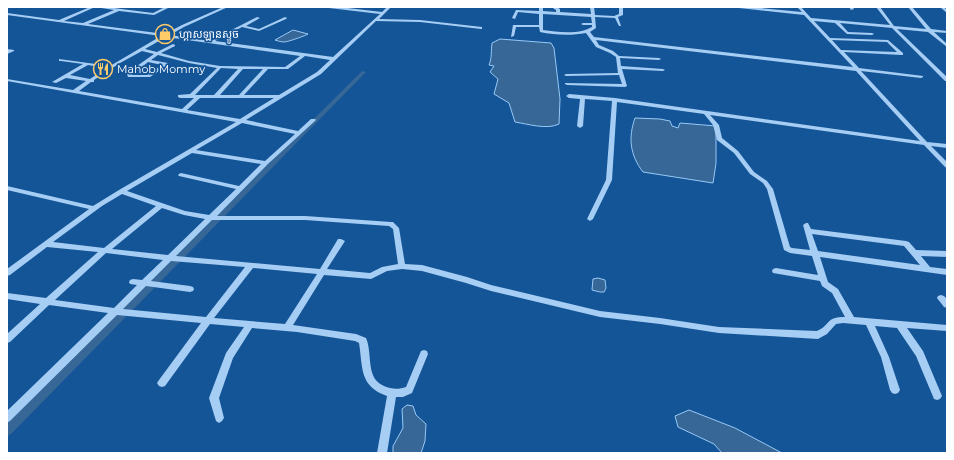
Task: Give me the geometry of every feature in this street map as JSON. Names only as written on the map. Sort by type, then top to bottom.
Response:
[{"type":"street","points":[[59,21],[95,7],[154,14],[167,8]]},
{"type":"street","points":[[85,25],[123,7]]},
{"type":"street","points":[[136,12],[146,7]]},
{"type":"street","points":[[154,7],[167,8]]},
{"type":"street","points":[[74,92],[92,81],[110,67],[164,36],[226,7]]},
{"type":"street","points":[[329,7],[383,13]]},
{"type":"street","points":[[7,273],[94,208],[192,151],[319,72],[389,7]]},
{"type":"street","points":[[540,7],[542,31],[565,33],[588,32],[594,28],[592,7]]},
{"type":"street","points":[[553,7],[558,9],[558,14]]},
{"type":"street","points":[[621,7],[621,15]]},
{"type":"street","points":[[739,7],[836,21],[947,32]]},
{"type":"street","points":[[799,7],[947,166]]},
{"type":"street","points":[[878,7],[892,26],[947,80]]},
{"type":"street","points":[[910,7],[947,46]]},
{"type":"street","points":[[915,7],[933,31],[947,43]]},
{"type":"street","points":[[942,7],[947,12]]},
{"type":"street","points":[[514,18],[517,11],[593,16],[621,15]]},
{"type":"street","points":[[606,13],[621,15]]},
{"type":"street","points":[[7,14],[334,59]]},
{"type":"street","points":[[616,16],[620,25]]},
{"type":"street","points":[[210,42],[258,18]]},
{"type":"street","points":[[241,26],[259,30],[285,18]]},
{"type":"street","points":[[376,20],[420,21],[481,28]]},
{"type":"street","points":[[836,21],[847,33],[872,34],[862,24]]},
{"type":"street","points":[[583,24],[594,24]]},
{"type":"street","points":[[512,36],[514,26],[541,26]]},
{"type":"street","points":[[588,32],[593,38],[595,44],[616,55],[659,59]]},
{"type":"street","points":[[593,38],[921,77]]},
{"type":"street","points":[[828,39],[888,41],[901,54],[841,51]]},
{"type":"street","points":[[567,84],[624,86],[616,55],[615,40]]},
{"type":"street","points":[[147,61],[166,64],[148,76],[130,76],[129,74],[158,53],[173,45]]},
{"type":"street","points":[[141,49],[189,62],[220,67],[242,68],[288,67],[304,55]]},
{"type":"street","points":[[61,60],[110,67]]},
{"type":"street","points":[[54,82],[87,64]]},
{"type":"street","points":[[191,96],[220,67]]},
{"type":"street","points":[[619,67],[663,70]]},
{"type":"street","points":[[215,97],[242,68]]},
{"type":"street","points":[[240,97],[266,68]]},
{"type":"street","points":[[566,74],[621,74]]},
{"type":"street","points":[[65,76],[92,81]]},
{"type":"street","points":[[7,80],[241,121],[299,133]]},
{"type":"street","points":[[596,85],[597,98]]},
{"type":"street","points":[[180,96],[280,97]]},
{"type":"street","points":[[183,111],[198,96]]},
{"type":"street","points":[[569,96],[615,100],[947,146]]},
{"type":"street","points":[[580,126],[584,97]]},
{"type":"street","points":[[590,219],[609,180],[615,100]]},
{"type":"street","points":[[706,113],[716,125],[719,138],[736,152],[752,173],[765,182],[770,189],[787,248],[816,254],[947,272]]},
{"type":"street","points":[[7,418],[176,259],[241,188],[313,120]]},
{"type":"street","points":[[192,151],[266,163]]},
{"type":"street","points":[[181,176],[241,188]]},
{"type":"street","points":[[7,188],[94,208]]},
{"type":"street","points":[[121,191],[160,206],[184,213],[216,217],[298,218],[391,224],[396,228],[402,266]]},
{"type":"street","points":[[7,339],[104,251],[160,206]]},
{"type":"street","points":[[851,320],[835,291],[825,284],[807,228],[904,243],[908,245],[928,269]]},
{"type":"street","points":[[287,328],[341,241]]},
{"type":"street","points":[[46,244],[176,259],[371,276],[385,269],[402,266],[422,268],[468,280],[491,288],[592,312],[719,330],[818,335],[824,332],[834,321],[851,320],[947,328]]},
{"type":"street","points":[[915,253],[947,254]]},
{"type":"street","points":[[162,383],[208,320],[251,265]]},
{"type":"street","points":[[776,271],[824,279]]},
{"type":"street","points":[[133,282],[190,289]]},
{"type":"street","points":[[7,296],[121,312],[287,328],[360,339],[363,341],[366,370],[371,383],[382,390],[392,393],[402,393],[409,390],[424,354]]},
{"type":"street","points":[[941,298],[947,305]]},
{"type":"street","points":[[869,322],[885,357],[895,390]]},
{"type":"street","points":[[218,418],[214,398],[218,384],[229,356],[250,325]]},
{"type":"street","points":[[900,325],[920,354],[937,396]]},
{"type":"street","points":[[382,453],[392,393]]},
{"type":"water","points":[[293,30],[308,34],[286,42],[275,40]]},
{"type":"water","points":[[500,39],[551,43],[554,48],[560,99],[559,124],[543,127],[515,122],[509,103],[494,94],[498,79],[490,72],[494,66],[489,65],[492,43]]},
{"type":"water","points":[[635,118],[670,121],[672,126],[678,128],[680,123],[716,126],[716,163],[713,183],[643,172],[633,153],[631,132]]},
{"type":"water","points":[[598,278],[605,280],[606,288],[604,292],[592,290],[593,279]]},
{"type":"water","points":[[407,405],[413,406],[416,415],[426,424],[425,441],[421,453],[393,453],[393,446],[403,428],[402,409]]},
{"type":"water","points":[[689,410],[735,428],[782,453],[722,453],[714,444],[678,427],[675,416]]},
{"type":"waterway","points":[[7,431],[364,72]]},
{"type":"place","name":"ហ្គាសឡានស្ទូច","points":[[165,34]]},
{"type":"place","name":"Mahob Mommy","points":[[103,69]]}]
